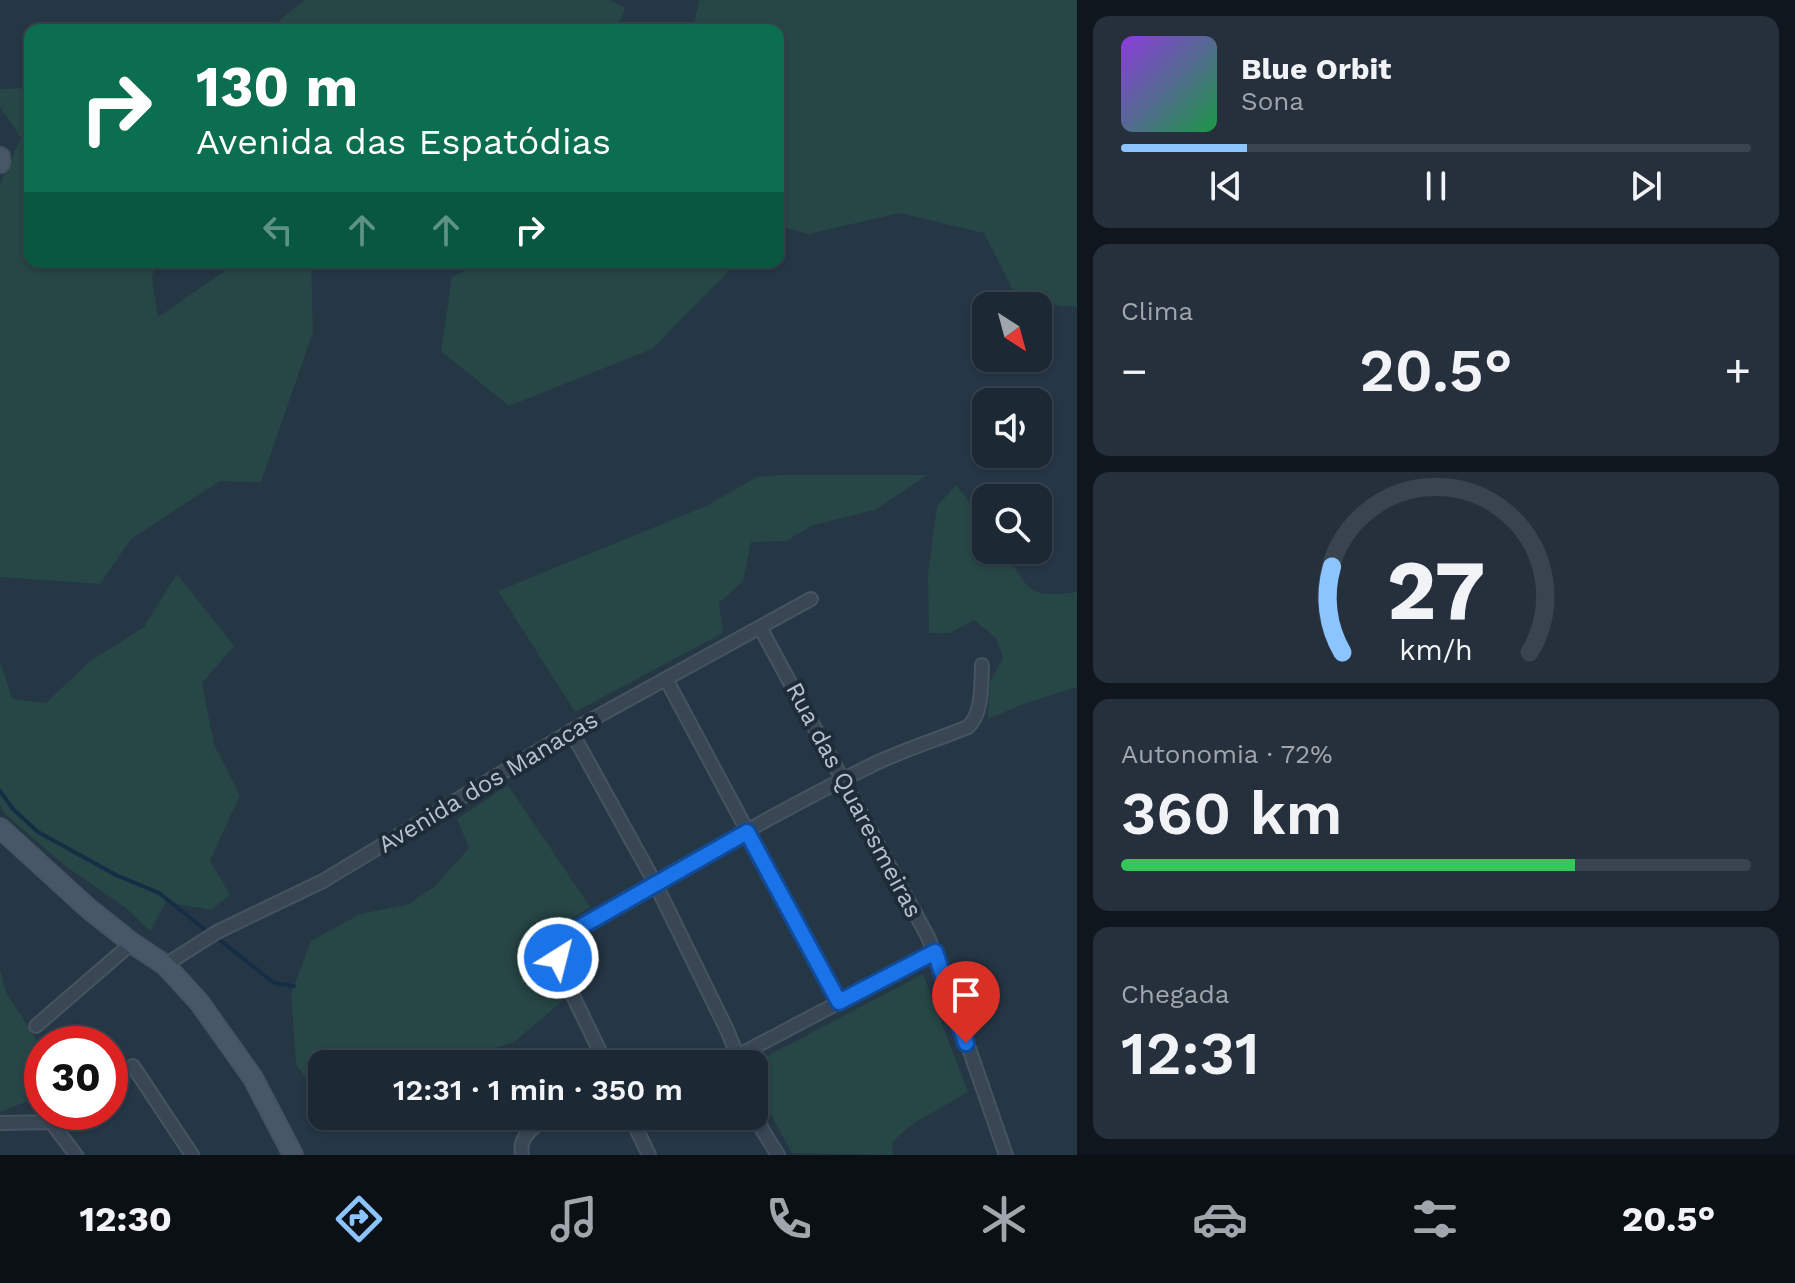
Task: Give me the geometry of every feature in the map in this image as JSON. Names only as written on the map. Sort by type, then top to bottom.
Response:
[{"type":"main road","points":[[0,828],[89,909],[165,965],[199,1002],[239,1058],[293,1155]]},
{"type":"street","name":"Avenida dos Manacas","points":[[165,965],[217,932],[323,881],[571,731],[811,599]]},
{"type":"street","name":"Rua das Quaresmeiras","points":[[761,629],[935,952],[1006,1155]]},
{"type":"street","points":[[599,1050],[560,969],[559,948],[568,934],[844,780],[886,759],[973,724],[979,706],[982,665]]},
{"type":"street","points":[[666,679],[839,1002]]},
{"type":"street","points":[[571,731],[655,883],[735,1050]]},
{"type":"street","points":[[36,1026],[132,943]]},
{"type":"street","points":[[757,1050],[839,1002],[935,952]]},
{"type":"street","points":[[133,1066],[192,1155]]},
{"type":"street","points":[[0,1123],[51,1122],[76,1155]]},
{"type":"street","points":[[522,1155],[521,1148],[531,1130]]},
{"type":"street","points":[[637,1130],[649,1155]]},
{"type":"street","points":[[763,1130],[778,1155]]},
{"type":"green space","points":[[304,0],[610,0],[625,8],[618,24],[275,24]]},
{"type":"green space","points":[[699,0],[1077,0],[1077,307],[1052,305],[1052,292],[1014,292],[984,233],[899,213],[809,234],[784,228],[784,24],[694,24]]},
{"type":"green space","points":[[24,88],[24,268],[154,268],[152,278],[158,317],[229,268],[311,268],[313,332],[261,482],[220,481],[131,539],[100,584],[0,577],[0,184],[21,138],[0,107],[0,89]]},
{"type":"green space","points":[[470,268],[732,268],[652,349],[509,406],[441,351],[452,277]]},
{"type":"green space","points":[[927,475],[875,510],[813,525],[786,541],[751,542],[743,581],[719,603],[723,633],[575,712],[498,591],[706,506],[757,477]]},
{"type":"green space","points":[[956,485],[972,505],[972,564],[1013,564],[1031,589],[1048,594],[1077,592],[1077,687],[988,719],[990,682],[1003,658],[996,638],[974,620],[950,633],[929,633],[928,574],[937,506]]},
{"type":"green space","points":[[177,574],[234,646],[202,683],[214,745],[240,795],[210,861],[230,895],[211,910],[166,902],[150,931],[126,908],[63,864],[4,813],[0,805],[0,661],[12,699],[46,703],[89,662],[144,627]]},
{"type":"green space","points":[[508,785],[590,907],[538,942],[562,1001],[514,1042],[488,1050],[308,1050],[308,1082],[296,1064],[291,994],[311,941],[360,914],[409,904],[435,886],[469,848],[457,819]]},
{"type":"green space","points":[[0,969],[6,992],[27,1026],[24,1026],[24,1103],[0,1112]]},
{"type":"green space","points":[[923,974],[968,1092],[911,1125],[892,1142],[893,1155],[792,1153],[768,1106],[768,1056]]},
{"type":"waterway","points":[[0,791],[13,809],[38,832],[116,875],[159,893],[204,929]]},
{"type":"waterway","points":[[221,941],[274,983],[294,986]]},
{"type":"route","points":[[558,958],[559,948],[568,934],[747,832],[839,1002],[935,952],[966,1043]]}]
